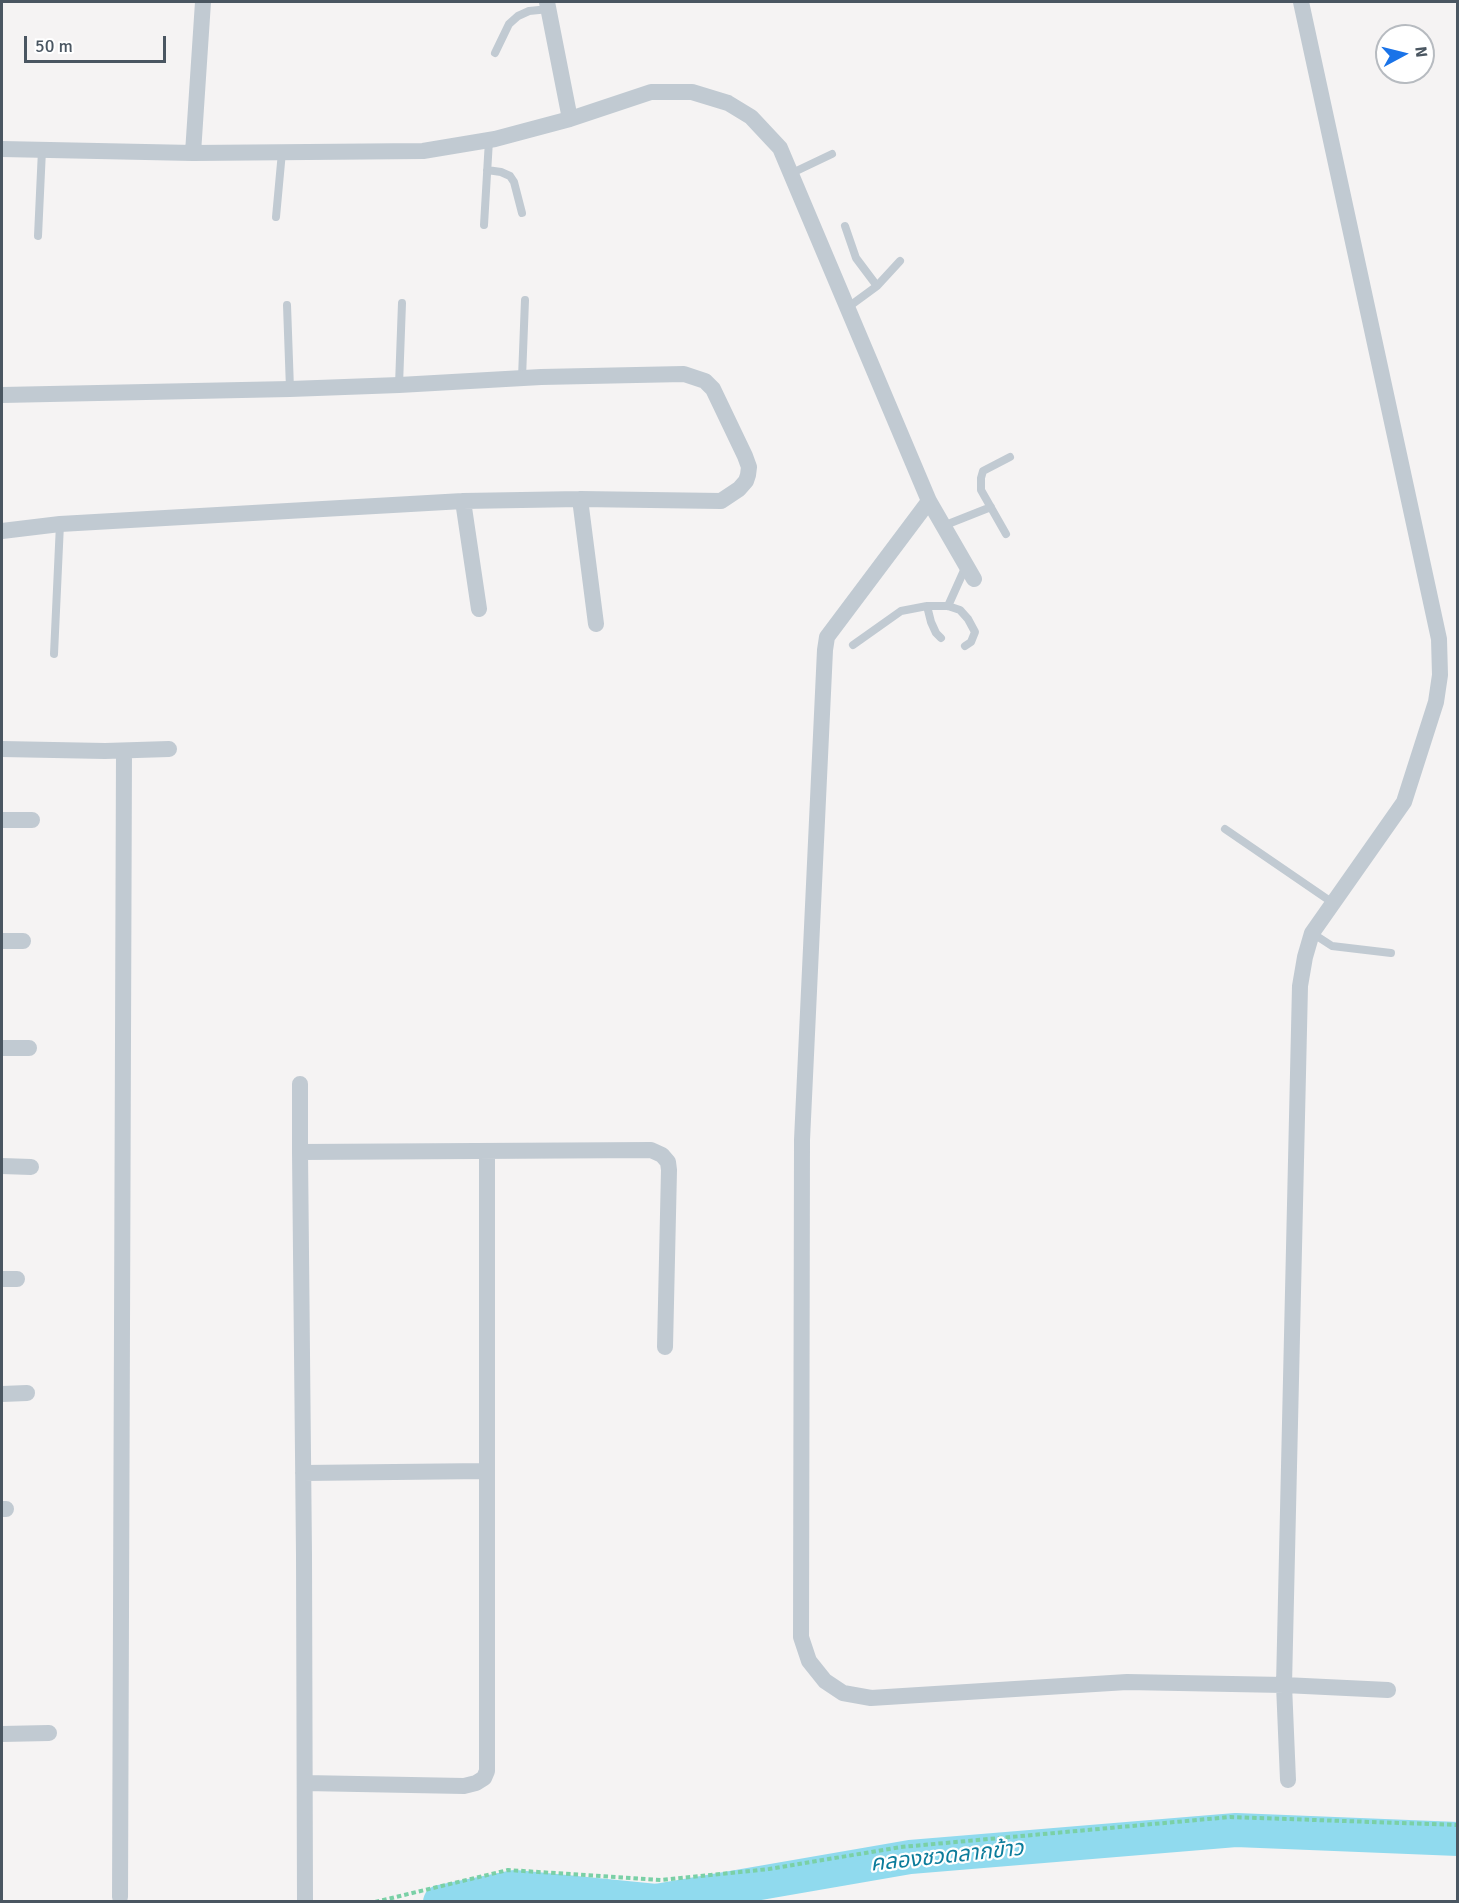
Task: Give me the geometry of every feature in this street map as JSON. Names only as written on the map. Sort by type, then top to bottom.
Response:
[{"type":"street","points":[[193,153],[203,2]]},
{"type":"street","points":[[1288,1780],[1284,1685],[1300,986],[1312,933],[1404,802],[1436,702],[1440,675],[1439,639],[1301,2]]},
{"type":"street","points":[[548,5],[570,119]]},
{"type":"street","points":[[2,149],[193,153],[423,151],[489,140],[570,119],[651,92],[692,93],[728,103],[751,117],[780,148],[929,501],[970,573]]},
{"type":"street","points":[[2,395],[290,389],[676,373],[699,378],[713,389],[749,467],[746,481],[739,489],[721,501],[580,499],[463,501],[60,524],[2,531]]},
{"type":"street","points":[[580,499],[596,624]]},
{"type":"street","points":[[463,501],[479,609]]},
{"type":"street","points":[[929,501],[827,637],[825,650],[802,1140],[801,1637],[809,1661],[825,1682],[843,1693],[871,1698],[1127,1682],[1284,1685],[1388,1690]]},
{"type":"street","points":[[2,749],[124,751],[169,749]]},
{"type":"street","points":[[120,1897],[124,751]]},
{"type":"street","points":[[2,820],[32,820]]},
{"type":"street","points":[[2,941],[23,941]]},
{"type":"street","points":[[2,1048],[29,1048]]},
{"type":"street","points":[[300,1084],[305,1902]]},
{"type":"street","points":[[300,1152],[651,1150],[662,1155],[668,1162],[669,1170],[665,1347]]},
{"type":"street","points":[[305,1783],[464,1786],[484,1778],[487,1771],[487,1151]]},
{"type":"street","points":[[2,1166],[31,1167]]},
{"type":"street","points":[[2,1394],[27,1393]]},
{"type":"street","points":[[303,1473],[486,1471]]},
{"type":"street","points":[[2,1734],[49,1732]]},
{"type":"lane","points":[[495,54],[509,24],[518,16],[548,5]]},
{"type":"lane","points":[[484,225],[489,140]]},
{"type":"lane","points":[[38,236],[42,150]]},
{"type":"lane","points":[[276,217],[282,152]]},
{"type":"lane","points":[[790,174],[832,154]]},
{"type":"lane","points":[[487,170],[510,176],[514,182],[522,213]]},
{"type":"lane","points":[[845,226],[856,258],[877,286]]},
{"type":"lane","points":[[847,308],[877,286],[900,261]]},
{"type":"lane","points":[[522,378],[525,300]]},
{"type":"lane","points":[[399,385],[402,303]]},
{"type":"lane","points":[[287,305],[290,389]]},
{"type":"lane","points":[[1006,534],[981,490],[981,478],[984,471],[1010,457]]},
{"type":"lane","points":[[943,526],[991,507]]},
{"type":"lane","points":[[54,654],[60,524]]},
{"type":"lane","points":[[948,606],[970,573]]},
{"type":"lane","points":[[927,606],[931,622],[941,638]]},
{"type":"lane","points":[[853,645],[901,611],[927,606],[948,606],[960,610],[975,632],[971,642],[965,646]]},
{"type":"lane","points":[[1225,829],[1333,903]]},
{"type":"lane","points":[[1312,933],[1332,946],[1391,953]]},
{"type":"path","points":[[375,1902],[508,1870],[660,1880],[769,1869],[901,1847],[1230,1817],[1458,1825]]},
{"type":"waterway","name":"คลองชวดลากข้าว","points":[[440,1902],[515,1887],[656,1901],[910,1857],[1236,1830],[1458,1839]]}]
